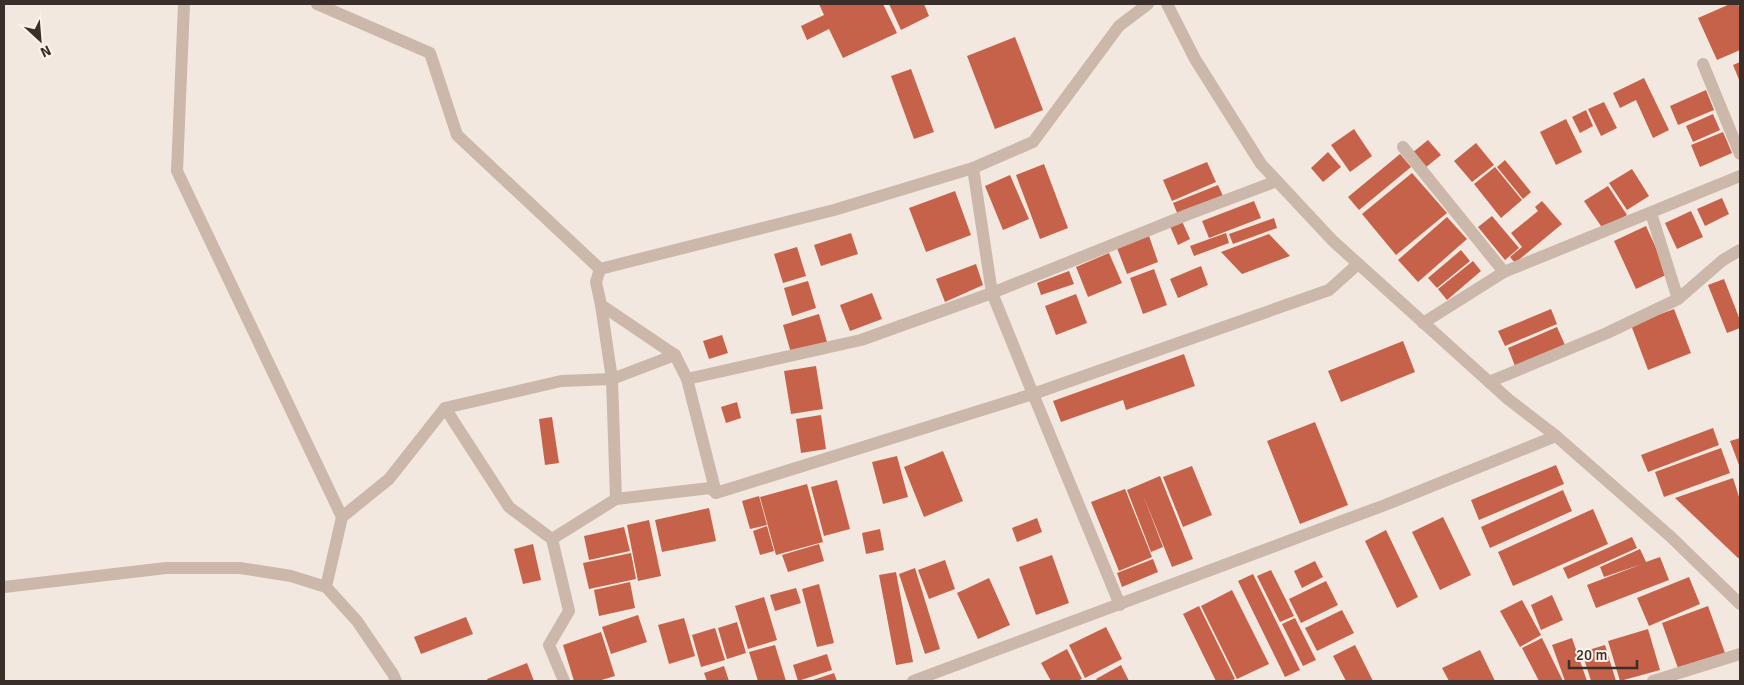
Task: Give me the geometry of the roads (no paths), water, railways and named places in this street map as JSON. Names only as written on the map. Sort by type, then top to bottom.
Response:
[{"type":"street","points":[[184,4],[177,171],[342,517]]},
{"type":"street","points":[[317,4],[430,53],[457,135],[600,269]]},
{"type":"street","points":[[600,269],[834,210],[973,168],[1033,142],[1119,26],[1148,4]]},
{"type":"street","points":[[1167,4],[1195,59],[1261,164],[1333,241],[1489,382],[1556,436],[1671,537],[1740,604]]},
{"type":"street","points":[[1703,64],[1740,154]]},
{"type":"street","points":[[1402,147],[1504,272]]},
{"type":"street","points":[[973,168],[992,293],[1120,605]]},
{"type":"street","points":[[1423,323],[1504,272],[1740,176]]},
{"type":"street","points":[[687,379],[862,340],[992,293],[1277,181]]},
{"type":"street","points":[[1651,213],[1678,298]]},
{"type":"street","points":[[1489,382],[1607,333],[1678,298],[1723,260],[1740,250]]},
{"type":"street","points":[[716,493],[1033,394],[1329,290],[1358,264]]},
{"type":"street","points":[[600,269],[596,282],[612,379],[616,499]]},
{"type":"street","points":[[601,305],[675,355],[687,379],[716,493]]},
{"type":"street","points":[[326,587],[342,517],[389,478],[445,408],[560,381],[612,379],[675,355]]},
{"type":"street","points":[[445,408],[509,507],[552,539],[569,611],[549,645],[564,681]]},
{"type":"street","points":[[913,681],[1385,505],[1556,436]]},
{"type":"street","points":[[552,539],[616,499],[710,488],[716,493]]},
{"type":"street","points":[[4,587],[166,568],[240,568],[292,576],[326,587],[357,621],[396,681]]},
{"type":"street","points":[[1653,681],[1740,654]]}]
